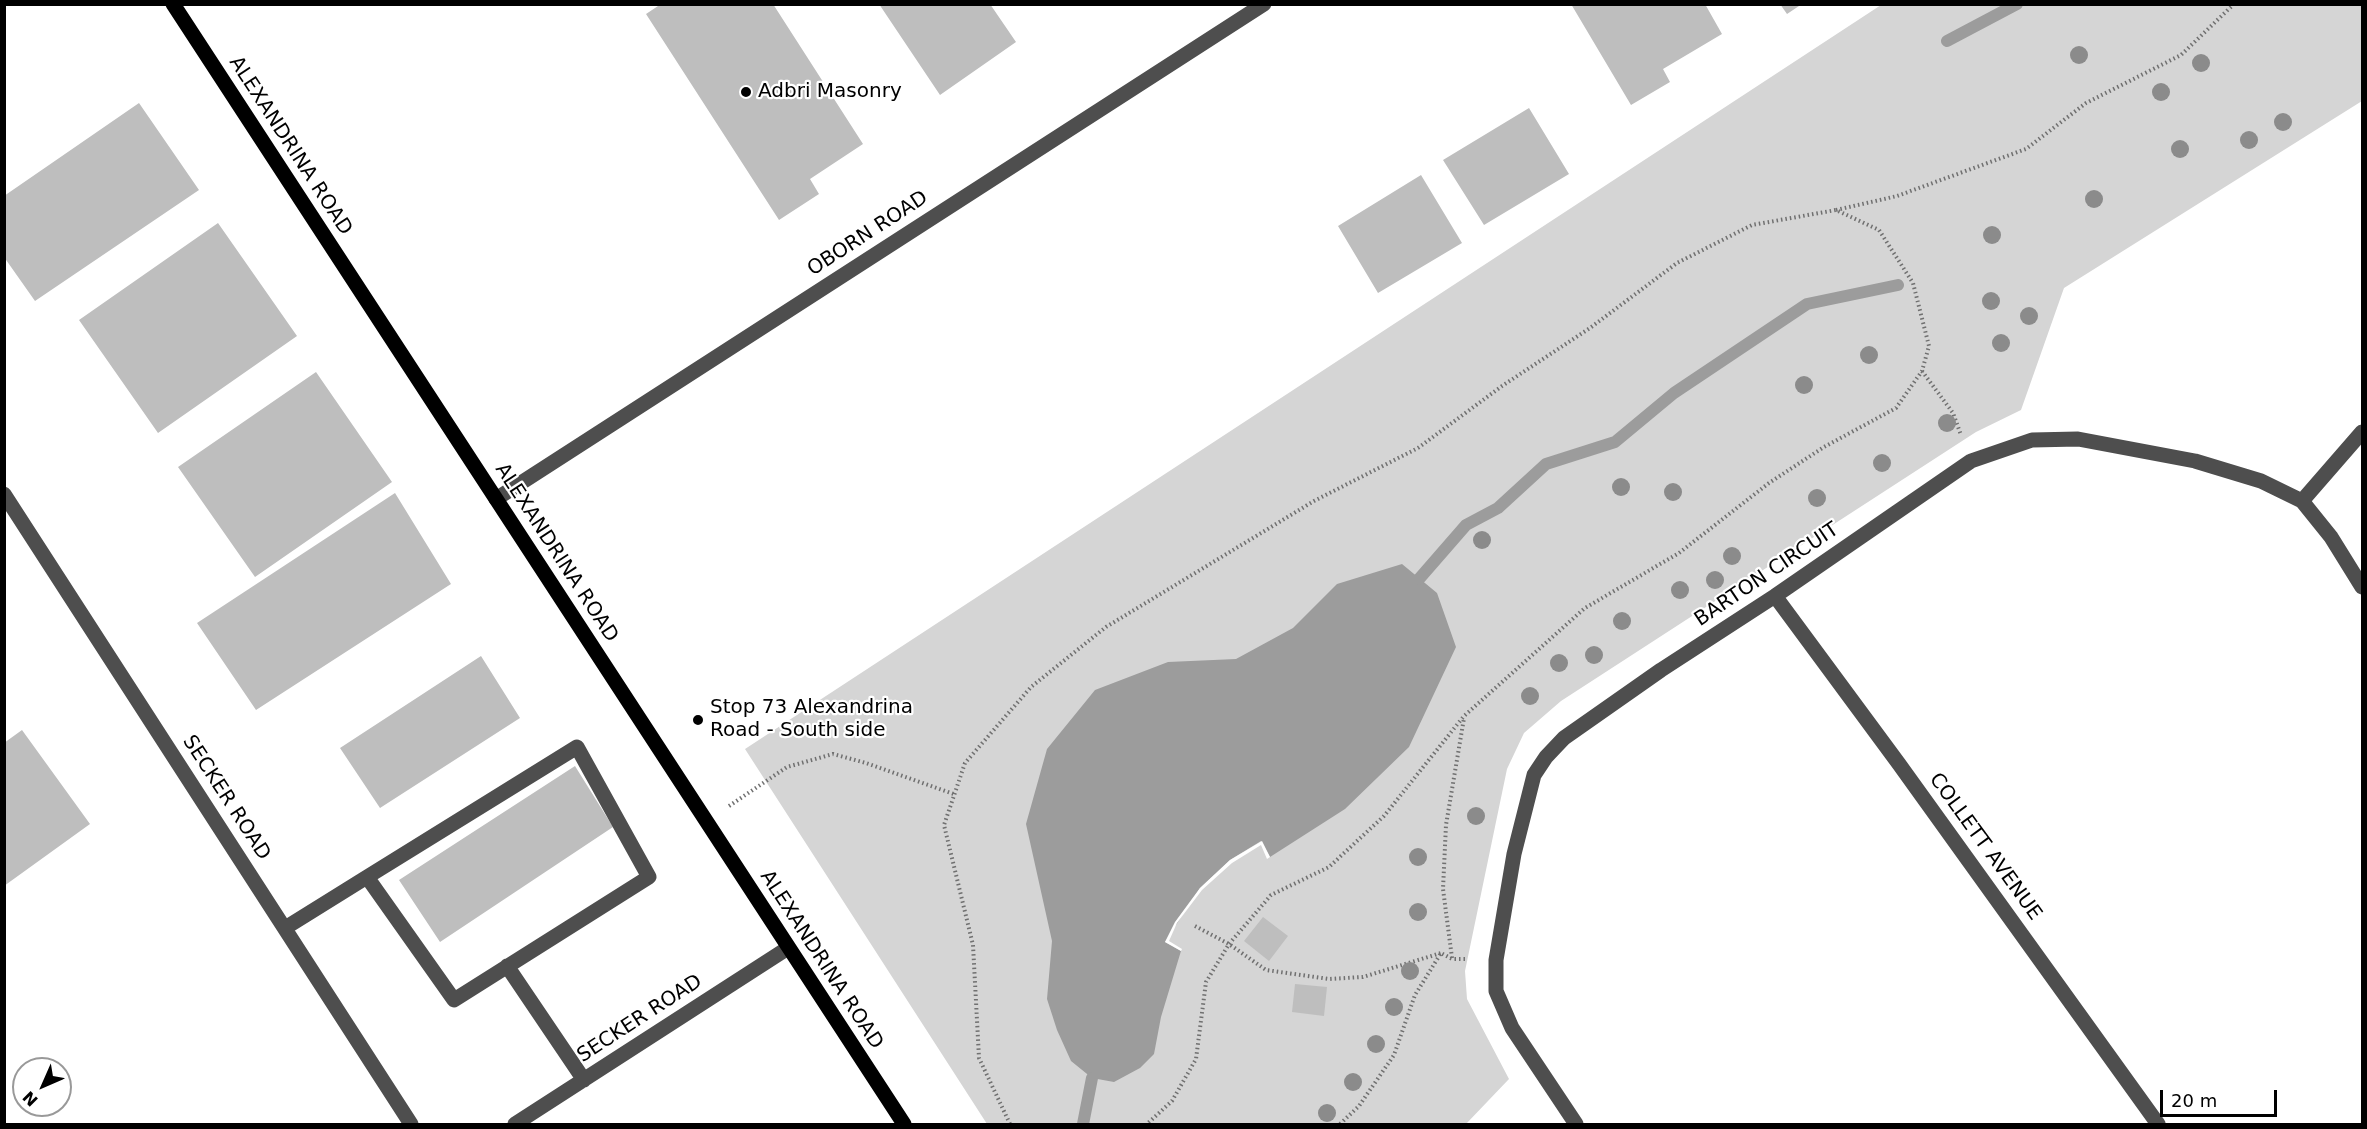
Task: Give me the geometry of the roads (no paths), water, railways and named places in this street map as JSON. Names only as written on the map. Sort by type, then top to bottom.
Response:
[{"type":"main road","name":"ALEXANDRINA ROAD","points":[[173,4],[904,1125]]},
{"type":"street","name":"OBORN ROAD","points":[[495,500],[1264,4]]},
{"type":"street","points":[[2302,501],[2362,432]]},
{"type":"street","name":"BARTON CIRCUIT","points":[[1576,1125],[1512,1028],[1496,991],[1496,960],[1514,854],[1534,775],[1546,757],[1564,738],[1661,670],[1775,596],[1971,461],[2032,440],[2078,439],[2195,461],[2262,481],[2302,501],[2331,537],[2362,587]]},
{"type":"street","name":"SECKER ROAD","points":[[4,494],[411,1125]]},
{"type":"street","name":"COLLETT AVENUE","points":[[1775,596],[2158,1125]]},
{"type":"street","points":[[285,928],[576,747],[649,877],[454,1000],[367,877]]},
{"type":"street","name":"SECKER ROAD","points":[[515,1125],[789,948]]},
{"type":"street","points":[[507,966],[584,1080]]},
{"type":"waterway","points":[[1947,41],[2017,4]]},
{"type":"waterway","points":[[1419,579],[1466,525],[1498,508],[1546,464],[1615,442],[1674,393],[1807,304],[1898,285]]},
{"type":"waterway","points":[[1083,1124],[1092,1078]]},
{"type":"place","name":"Adbri Masonry","points":[[746,92]]},
{"type":"place","name":"Stop 73 Alexandrina Road - South side","points":[[698,720]]}]
